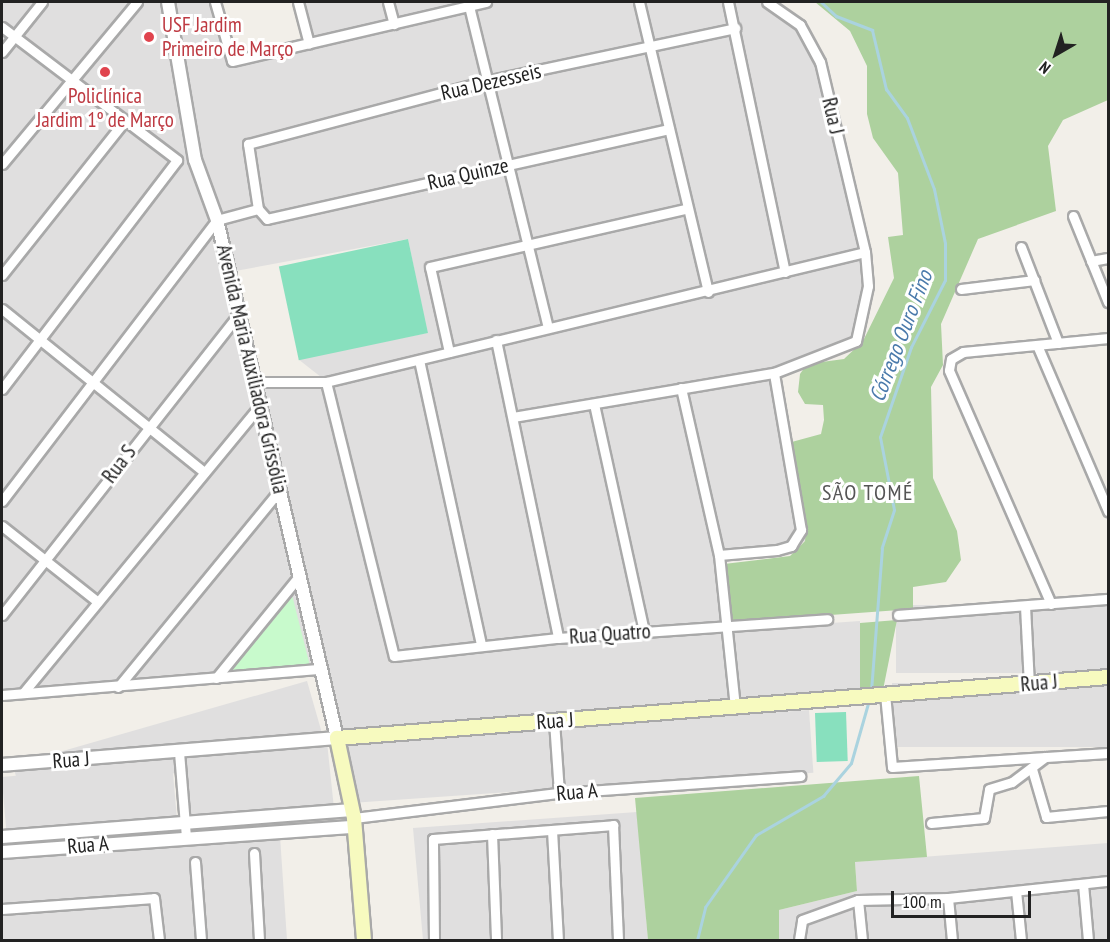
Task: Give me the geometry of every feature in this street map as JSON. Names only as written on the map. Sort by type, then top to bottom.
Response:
[{"type":"main road","name":"Rua J","points":[[337,738],[1108,677]]},
{"type":"main road","points":[[337,738],[353,818],[364,940]]},
{"type":"street","points":[[2,52],[42,2]]},
{"type":"street","points":[[2,164],[72,83],[137,2]]},
{"type":"street","name":"Avenida Maria Auxiliadora Grissólia","points":[[168,2],[195,160],[218,220],[337,738]]},
{"type":"street","points":[[215,2],[232,61],[394,24],[469,3],[486,2]]},
{"type":"street","points":[[297,2],[309,44]]},
{"type":"street","points":[[388,2],[394,24]]},
{"type":"street","points":[[639,2],[686,209],[708,292]]},
{"type":"street","points":[[728,2],[785,272]]},
{"type":"street","name":"Rua J","points":[[767,2],[801,25],[820,62],[865,252],[868,286],[856,341],[774,373]]},
{"type":"street","points":[[469,3],[486,81],[548,327]]},
{"type":"street","points":[[2,27],[123,123],[177,160],[195,160]]},
{"type":"street","name":"Rua Dezesseis","points":[[258,209],[248,144],[486,81],[650,49],[735,28]]},
{"type":"street","points":[[2,275],[123,123]]},
{"type":"street","name":"Rua Quinze","points":[[258,209],[267,219],[669,129]]},
{"type":"street","points":[[2,389],[177,160]]},
{"type":"street","points":[[2,501],[218,220],[258,209]]},
{"type":"street","points":[[449,352],[430,267],[686,209]]},
{"type":"street","points":[[1073,216],[1108,302]]},
{"type":"street","points":[[1022,246],[1058,343]]},
{"type":"street","points":[[255,382],[326,382],[548,327],[708,292],[865,252]]},
{"type":"street","points":[[1091,261],[1108,258]]},
{"type":"street","points":[[962,289],[1034,280]]},
{"type":"street","points":[[2,309],[204,472]]},
{"type":"street","name":"Rua S","points":[[2,615],[147,427],[239,314]]},
{"type":"street","points":[[1051,604],[950,370],[951,359],[963,352],[1108,338]]},
{"type":"street","points":[[496,340],[558,638]]},
{"type":"street","points":[[1037,345],[1108,511]]},
{"type":"street","points":[[419,360],[481,645]]},
{"type":"street","points":[[513,417],[774,373],[801,530],[791,546],[777,550],[719,555]]},
{"type":"street","name":"Rua Quatro","points":[[326,382],[394,656],[558,638],[827,619]]},
{"type":"street","points":[[681,388],[719,555],[729,626],[735,708]]},
{"type":"street","points":[[594,404],[644,632]]},
{"type":"street","points":[[23,693],[260,405]]},
{"type":"street","points":[[118,687],[280,490]]},
{"type":"street","points":[[2,526],[98,602]]},
{"type":"street","points":[[216,678],[300,575]]},
{"type":"street","points":[[898,615],[1108,599]]},
{"type":"street","points":[[1024,606],[1029,684]]},
{"type":"street","points":[[2,695],[321,669]]},
{"type":"street","points":[[874,695],[892,767],[1108,753]]},
{"type":"street","points":[[554,721],[559,793]]},
{"type":"street","name":"Rua J","points":[[2,765],[337,738]]},
{"type":"street","points":[[179,752],[186,838]]},
{"type":"street","points":[[931,823],[984,818],[989,789],[1032,769],[1045,757]]},
{"type":"street","points":[[1032,769],[1046,817],[1108,811]]},
{"type":"street","name":"Rua A","points":[[2,852],[186,838],[559,793],[800,776]]},
{"type":"street","name":"Rua A","points":[[2,837],[185,823],[353,818]]},
{"type":"street","points":[[435,940],[433,839],[613,825],[618,940]]},
{"type":"street","points":[[100,829],[102,844]]},
{"type":"street","points":[[552,830],[558,940]]},
{"type":"street","points":[[492,834],[496,940]]},
{"type":"street","points":[[254,853],[260,940]]},
{"type":"street","points":[[195,862],[201,940]]},
{"type":"street","points":[[799,940],[802,920],[858,900],[948,898],[1108,881]]},
{"type":"street","points":[[1083,884],[1088,940]]},
{"type":"street","points":[[1016,891],[1021,940]]},
{"type":"street","points":[[2,909],[154,898],[159,940]]},
{"type":"street","points":[[948,898],[952,940]]},
{"type":"street","points":[[858,900],[862,940]]},
{"type":"shaded area","points":[[2,2],[215,2],[232,61],[309,44],[296,2],[770,2],[813,45],[865,252],[856,341],[775,373],[805,541],[719,555],[729,626],[595,639],[860,621],[860,692],[340,733],[261,386],[326,381],[298,359],[427,333],[408,239],[230,272],[321,669],[2,695]],"holes":[[[336,423],[394,656],[512,647],[389,663]]]},
{"type":"shaded area","points":[[896,605],[1108,605],[1108,673],[896,673]]},
{"type":"shaded area","points":[[307,681],[321,731],[27,815],[13,765]]},
{"type":"shaded area","points":[[892,683],[1108,683],[1108,747],[892,747]]},
{"type":"shaded area","points":[[809,710],[813,773],[561,790],[557,728]]},
{"type":"shaded area","points":[[549,726],[553,789],[351,803],[346,740]]},
{"type":"shaded area","points":[[327,742],[334,812],[191,827],[184,757]]},
{"type":"shaded area","points":[[172,762],[177,819],[7,834],[2,777]]},
{"type":"shaded area","points":[[637,812],[648,940],[423,940],[413,828]]},
{"type":"shaded area","points":[[280,836],[287,940],[162,940],[158,898],[2,907],[2,856]]},
{"type":"shaded area","points":[[1108,843],[1108,940],[779,940],[779,910],[857,891],[855,862]]},
{"type":"shaded area","points":[[151,905],[152,940],[2,940],[2,914]]},
{"type":"green space","points":[[815,2],[1108,2],[1108,100],[1063,120],[1048,146],[1056,211],[978,239],[941,324],[943,365],[931,387],[933,478],[957,531],[961,560],[946,582],[913,587],[913,609],[733,622],[724,564],[790,556],[805,541],[806,523],[788,443],[821,434],[824,420],[823,405],[805,404],[798,392],[800,374],[807,364],[844,359],[863,341],[894,278],[888,237],[903,235],[898,173],[873,138],[867,114],[867,66],[850,31]]},
{"type":"green space","points":[[408,239],[428,333],[299,360],[279,266]]},
{"type":"green space","points":[[291,591],[310,666],[223,674]]},
{"type":"green space","points":[[897,620],[883,690],[860,692],[860,623]]},
{"type":"green space","points":[[846,712],[848,761],[817,762],[815,713]]},
{"type":"green space","points":[[919,776],[927,857],[855,862],[857,891],[779,910],[779,940],[648,940],[635,798]]},
{"type":"waterway","name":"Córrego Ouro Fino","points":[[821,2],[836,16],[872,30],[886,89],[907,118],[934,189],[945,243],[945,280],[911,347],[880,437],[894,510],[882,548],[871,691]]},
{"type":"waterway","name":"Córrego Ouro Fino","points":[[697,940],[705,907],[756,835],[823,796],[851,763],[869,700]]},
{"type":"place","name":"USF Jardim Primeiro de Março","points":[[149,37]]},
{"type":"place","name":"Policlínica Jardim 1º de Março","points":[[105,72]]},
{"type":"district","name":"SÃO TOMÉ","points":[[868,493]]}]
